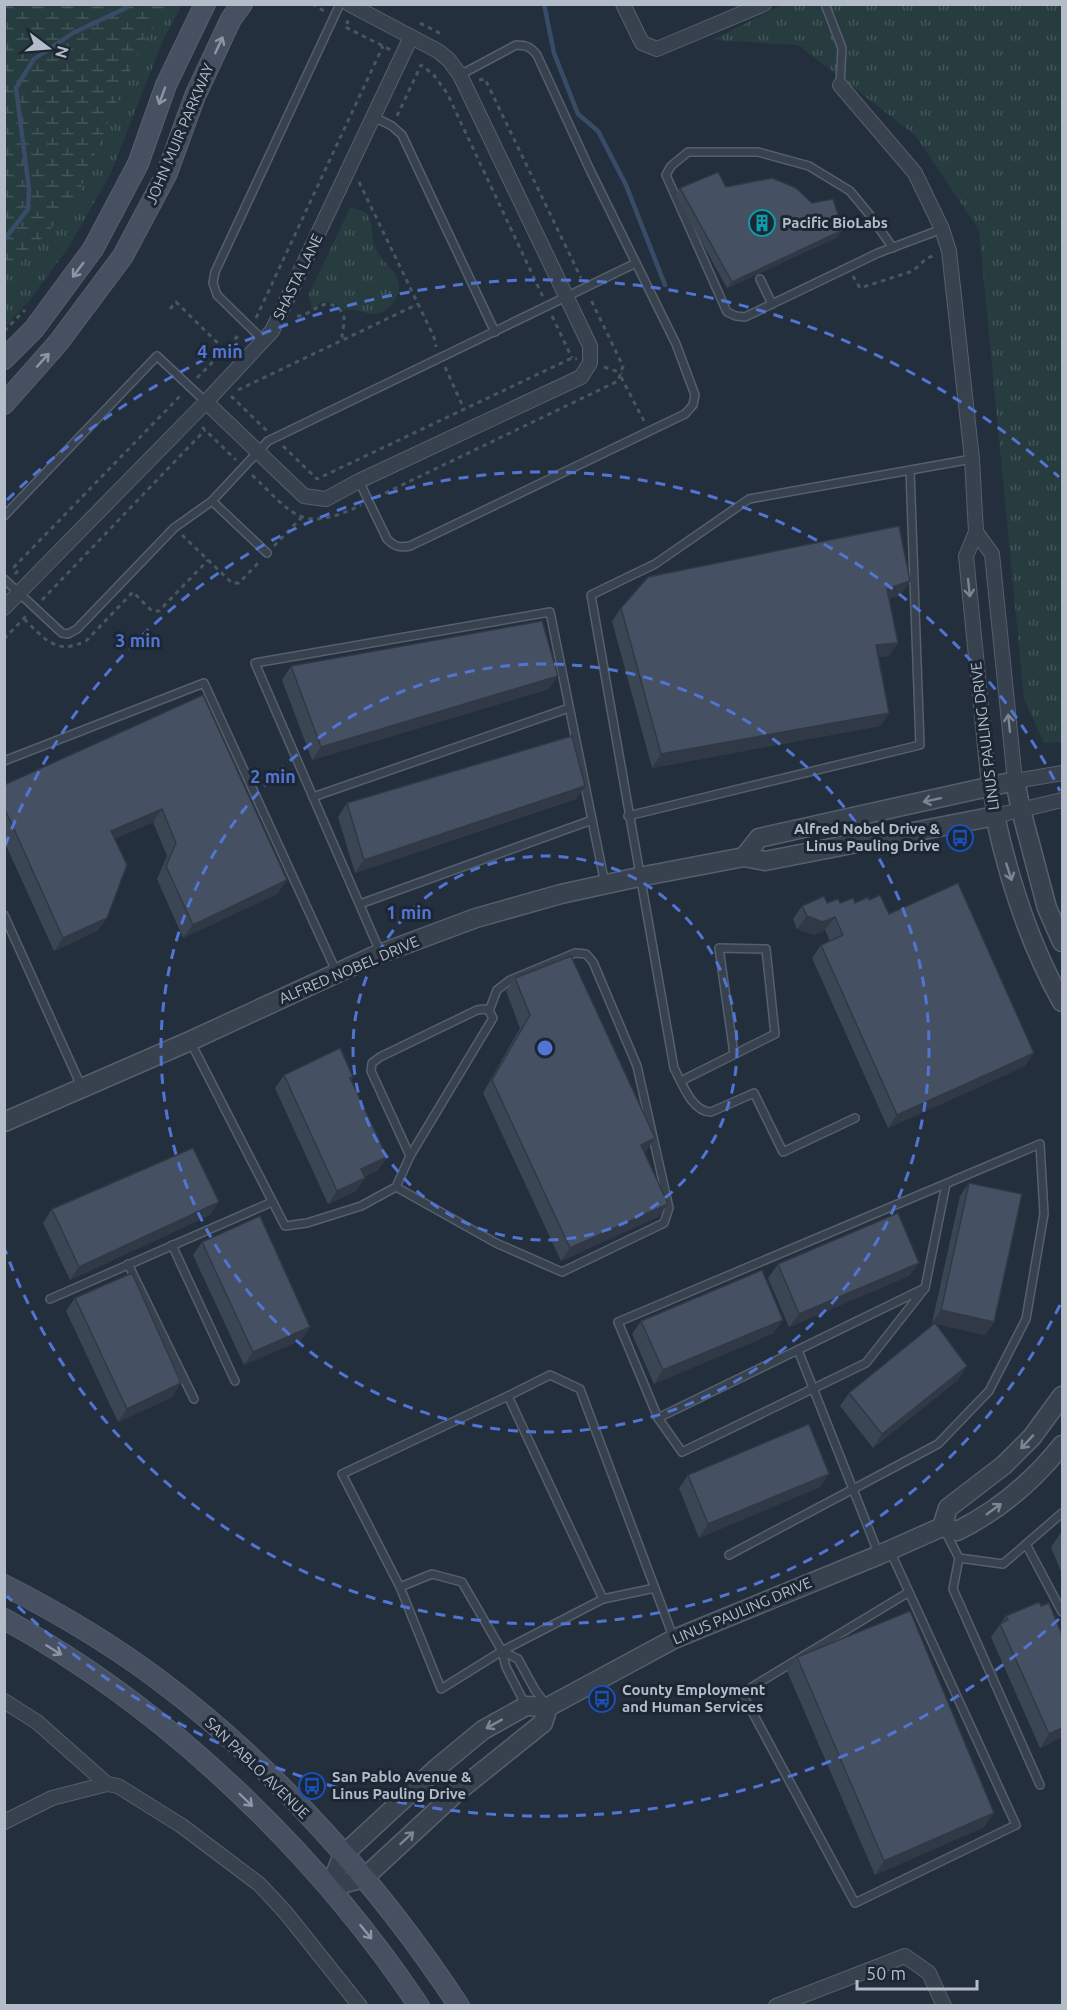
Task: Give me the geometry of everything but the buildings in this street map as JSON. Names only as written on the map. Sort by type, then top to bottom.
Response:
[{"type":"main road","name":"JOHN MUIR PARKWAY","points":[[4,359],[34,329],[93,249],[138,164],[166,85],[205,4]]},
{"type":"main road","name":"JOHN MUIR PARKWAY","points":[[4,404],[58,343],[123,256],[167,173],[195,96],[231,19],[242,4]]},
{"type":"main road","name":"SAN PABLO AVENUE","points":[[4,1585],[111,1647],[163,1683],[224,1734],[286,1791],[364,1878],[439,1974],[459,2006]]},
{"type":"main road","name":"SAN PABLO AVENUE","points":[[4,1620],[88,1671],[204,1759],[330,1887],[391,1963],[419,2006]]},
{"type":"street","points":[[211,407],[304,496],[326,499],[358,481],[581,377],[590,363],[590,346],[466,72],[438,51],[349,4]]},
{"type":"street","points":[[623,4],[642,43],[657,49],[764,4]]},
{"type":"street","name":"SHASTA LANE","points":[[4,608],[211,407],[241,365],[272,331],[411,37]]},
{"type":"street","name":"LINUS PAULING DRIVE","points":[[840,85],[915,173],[950,251],[972,459],[976,532],[966,556],[989,787],[1003,853],[1027,926],[1062,1002]]},
{"type":"street","name":"LINUS PAULING DRIVE","points":[[976,532],[992,555],[1016,782],[1021,810],[1047,908],[1062,942]]},
{"type":"street","points":[[744,857],[759,838],[1062,773]]},
{"type":"street","name":"ALFRED NOBEL DRIVE","points":[[4,1122],[381,954],[476,918],[639,877],[744,857],[765,861],[995,816],[1062,800]]},
{"type":"street","points":[[942,1527],[948,1508],[1004,1465],[1032,1437],[1062,1396]]},
{"type":"street","name":"LINUS PAULING DRIVE","points":[[330,1887],[364,1878],[458,1792],[543,1723],[548,1707],[674,1639],[942,1527],[957,1531],[979,1519],[1024,1485],[1062,1444]]},
{"type":"street","points":[[4,1701],[37,1722],[107,1784]]},
{"type":"street","points":[[330,1887],[343,1855],[437,1768],[483,1730],[526,1706],[548,1707]]},
{"type":"street","points":[[4,1822],[52,1798],[107,1784],[118,1785],[182,1826],[259,1884],[286,1913],[360,2006]]},
{"type":"street","points":[[776,2006],[905,1956],[929,1973],[944,2006]]},
{"type":"lane","points":[[264,341],[218,295],[213,283],[215,272],[340,4]]},
{"type":"lane","points":[[825,4],[842,48],[840,85]]},
{"type":"lane","points":[[358,481],[387,539],[393,545],[402,548],[685,414],[693,405],[695,394],[676,344],[537,55],[525,45],[516,45],[466,72]]},
{"type":"lane","points":[[374,117],[392,126],[402,135],[495,332]]},
{"type":"lane","points":[[893,248],[869,213],[850,192],[809,166],[758,152],[688,152],[671,165],[666,175],[727,312],[736,316],[745,317],[848,267],[942,229]]},
{"type":"lane","points":[[6,581],[62,633],[68,634],[77,629],[174,528],[212,501],[257,451],[274,438],[636,263]]},
{"type":"lane","points":[[760,279],[772,303]]},
{"type":"lane","points":[[4,516],[157,356],[211,407]]},
{"type":"lane","points":[[855,1118],[783,1152],[754,1093],[711,1112],[703,1112],[698,1109],[674,1068],[591,595],[655,564],[749,499],[972,459]]},
{"type":"lane","points":[[628,816],[920,745],[910,470]]},
{"type":"lane","points":[[212,501],[267,553]]},
{"type":"lane","points":[[381,954],[255,663],[550,612],[605,884]]},
{"type":"lane","points":[[4,761],[204,683],[337,974]]},
{"type":"lane","points":[[313,797],[569,708]]},
{"type":"lane","points":[[360,904],[592,820]]},
{"type":"lane","points":[[4,915],[82,1088]]},
{"type":"lane","points":[[681,1081],[775,1034],[766,949],[719,948],[734,1054]]},
{"type":"lane","points":[[396,1187],[496,1243],[562,1272],[664,1223],[669,1208],[637,1066],[593,962],[586,954],[575,953],[510,980],[497,990],[489,1011]]},
{"type":"lane","points":[[190,1041],[285,1226],[307,1223],[361,1206],[396,1187],[410,1156],[493,1018],[489,1011],[477,1010],[372,1063],[371,1071],[410,1156]]},
{"type":"lane","points":[[729,1555],[938,1444],[989,1391],[1026,1319],[1044,1214],[1040,1144],[945,1184],[618,1322],[658,1418],[682,1452],[866,1363],[925,1288],[945,1184]]},
{"type":"lane","points":[[50,1299],[272,1202]]},
{"type":"lane","points":[[172,1245],[235,1381]]},
{"type":"lane","points":[[128,1264],[194,1399]]},
{"type":"lane","points":[[658,1418],[925,1288]]},
{"type":"lane","points":[[798,1350],[853,1490],[884,1552],[909,1592],[1016,1825],[855,1903],[742,1693],[909,1592]]},
{"type":"lane","points":[[655,1588],[603,1599],[502,1651],[441,1689],[400,1587],[342,1474],[550,1375],[580,1389],[655,1588],[674,1639]]},
{"type":"lane","points":[[508,1396],[603,1599]]},
{"type":"lane","points":[[959,1558],[1003,1564],[1062,1513]]},
{"type":"lane","points":[[942,1527],[959,1558],[953,1589],[1041,1785]]},
{"type":"lane","points":[[1026,1544],[1062,1612]]},
{"type":"lane","points":[[400,1587],[432,1574],[462,1582],[502,1651],[506,1667],[526,1706]]},
{"type":"lane","points":[[502,1651],[518,1659],[535,1690],[548,1707]]},
{"type":"path","points":[[170,309],[176,302],[252,375],[231,396],[317,479],[572,358],[447,93],[433,74],[421,65],[345,27],[348,22],[312,4]]},
{"type":"path","points":[[418,22],[448,39]]},
{"type":"path","points":[[6,581],[17,572],[13,568],[256,318],[383,46]]},
{"type":"path","points":[[392,126],[421,65]]},
{"type":"path","points":[[211,407],[201,426],[205,430],[291,512],[302,517],[326,519],[338,516],[618,381],[623,366],[484,79],[480,81],[466,72]]},
{"type":"path","points":[[354,192],[359,182],[434,337],[434,344],[464,409]]},
{"type":"path","points":[[848,267],[860,288],[913,271],[927,258],[950,251]]},
{"type":"path","points":[[297,316],[307,314],[326,303],[333,305],[344,314],[342,336],[344,339]]},
{"type":"path","points":[[236,391],[418,304]]},
{"type":"path","points":[[295,320],[302,305]]},
{"type":"path","points":[[4,331],[29,306]]},
{"type":"path","points":[[621,376],[650,431]]},
{"type":"path","points":[[4,639],[205,430]]},
{"type":"path","points":[[174,528],[232,583],[238,583],[302,517]]},
{"type":"path","points":[[24,619],[54,646],[78,645],[86,641],[133,592],[152,611],[159,611],[208,560]]},
{"type":"green space","points":[[5,4],[168,5],[139,50],[75,201],[5,280]]},
{"type":"green space","points":[[5,5],[182,5],[163,40],[110,175],[68,248],[29,301],[5,327]]},
{"type":"green space","points":[[782,5],[1062,5],[1062,742],[1044,743],[1024,699],[979,230],[915,135],[798,45],[712,40]]},
{"type":"green space","points":[[350,208],[359,210],[369,217],[376,249],[398,281],[397,296],[385,311],[379,313],[344,310],[328,302],[320,303],[312,309],[308,296]]},
{"type":"waterway","points":[[4,240],[28,209],[29,189],[16,88],[34,59],[73,33],[126,8],[128,4]]},
{"type":"waterway","points":[[544,4],[554,53],[578,114],[598,131],[626,185],[665,285]]},
{"type":"place","name":"Pacific BioLabs","points":[[762,223]]},
{"type":"place","name":"Alfred Nobel Drive & Linus Pauling Drive","points":[[960,838]]},
{"type":"place","name":"County Employment and Human Services","points":[[602,1699]]},
{"type":"place","name":"San Pablo Avenue & Linus Pauling Drive","points":[[312,1786]]}]
